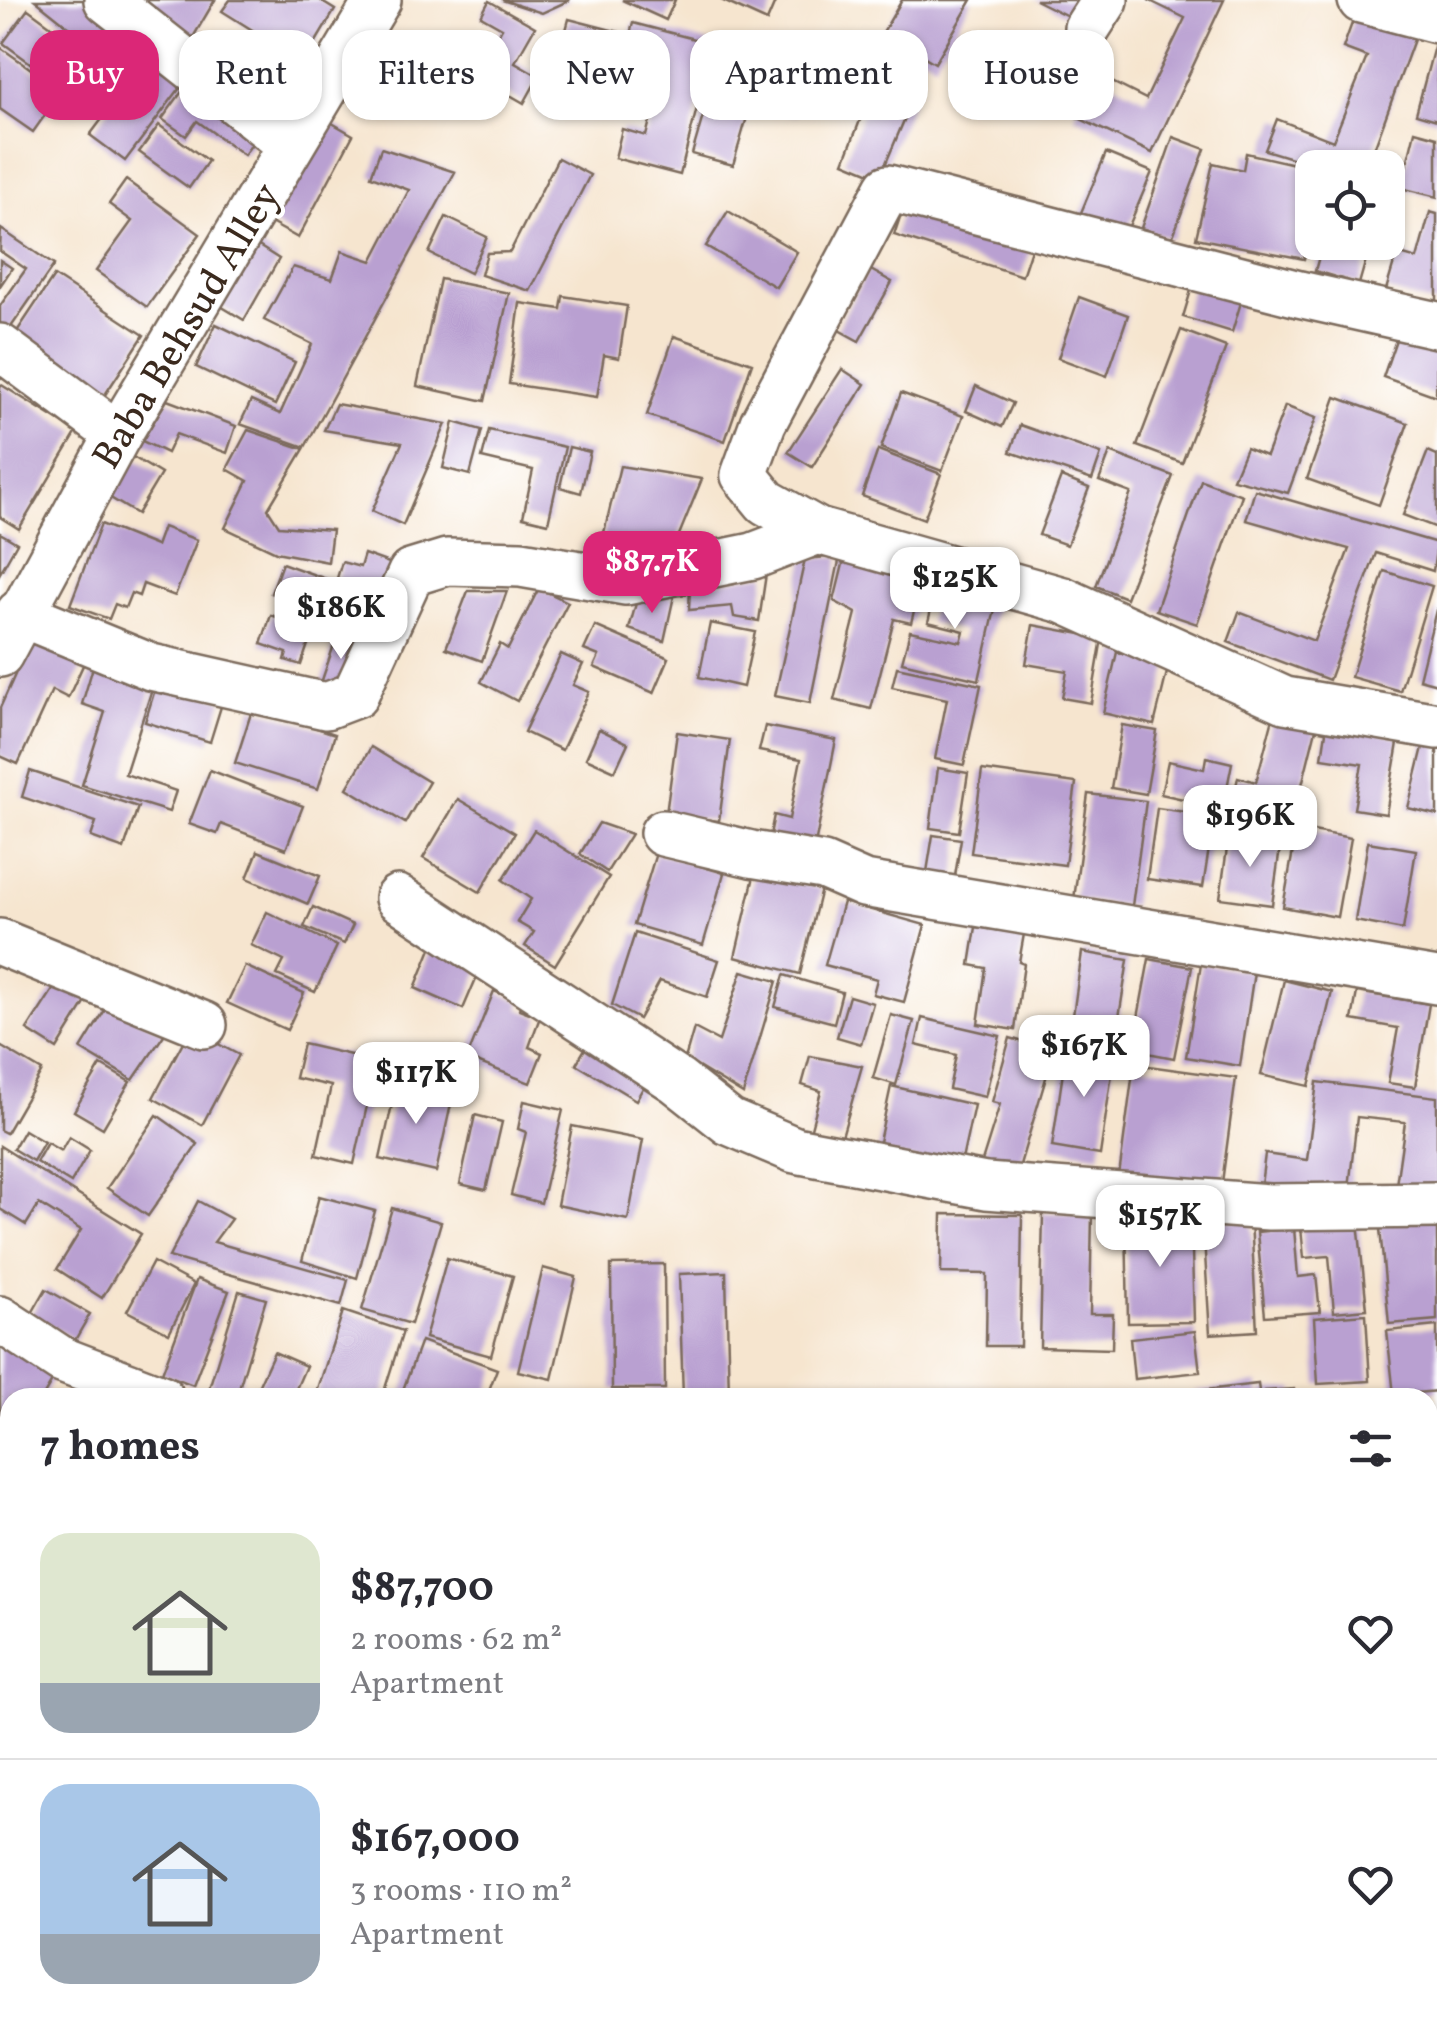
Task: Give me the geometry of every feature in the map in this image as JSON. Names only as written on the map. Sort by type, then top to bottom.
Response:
[{"type":"street","points":[[107,0],[292,145]]},
{"type":"street","name":"Baba Behsud Alley","points":[[0,654],[118,435],[378,0]]},
{"type":"street","points":[[1361,0],[1437,20]]},
{"type":"street","points":[[1437,325],[1299,294],[888,188],[763,423],[744,475],[766,502],[818,531],[1064,600],[1285,700],[1437,726]]},
{"type":"street","points":[[0,347],[118,435]]},
{"type":"street","points":[[19,613],[151,667],[326,706],[354,696],[411,573],[448,562],[521,564],[626,582],[752,556],[818,531]]},
{"type":"street","points":[[664,833],[823,866],[864,884],[1437,981]]},
{"type":"street","points":[[398,898],[678,1082],[729,1122],[795,1150],[986,1186],[1269,1206],[1437,1205]]},
{"type":"street","points":[[0,942],[204,1025]]},
{"type":"street","points":[[0,1319],[62,1360],[135,1388]]},
{"type":"building","points":[[35,0],[97,0],[118,16],[107,30],[73,30]]},
{"type":"building","points":[[148,0],[215,0],[197,30],[179,31],[142,9]]},
{"type":"building","points":[[230,0],[319,0],[335,10],[322,32],[252,30],[222,11]]},
{"type":"building","points":[[502,0],[570,0],[542,13]]},
{"type":"building","points":[[622,0],[675,0],[666,20]]},
{"type":"building","points":[[721,0],[776,0],[767,21]]},
{"type":"building","points":[[902,0],[972,0],[954,30],[948,30],[948,41],[935,63],[928,59],[928,30],[884,30]]},
{"type":"building","points":[[1035,0],[1093,0],[1082,23]]},
{"type":"building","points":[[1148,0],[1224,0],[1152,153],[1082,120],[1114,120],[1114,83],[1146,99],[1185,18]]},
{"type":"building","points":[[489,1],[535,27],[515,62],[530,71],[530,92],[524,103],[510,95],[510,30],[501,30],[481,16]]},
{"type":"building","points":[[28,9],[57,30],[30,30],[30,63],[3,43]]},
{"type":"building","points":[[1356,12],[1416,34],[1374,150],[1295,150],[1295,159],[1265,150],[1277,119],[1333,141],[1367,57],[1343,48]]},
{"type":"building","points":[[569,19],[611,30],[566,30]]},
{"type":"building","points":[[633,23],[660,30],[631,30]]},
{"type":"building","points":[[670,33],[690,38],[690,120],[694,120],[680,175],[615,158],[622,129],[646,136],[650,120],[670,120]]},
{"type":"building","points":[[1437,39],[1437,120],[1416,114]]},
{"type":"building","points":[[0,47],[30,68],[30,120],[41,120],[33,132],[0,109]]},
{"type":"building","points":[[159,54],[179,69],[179,89],[159,116]]},
{"type":"building","points":[[179,96],[179,120],[255,120],[264,127],[244,155],[197,121],[186,136],[162,119]]},
{"type":"building","points":[[325,119],[353,135],[298,238],[271,223]]},
{"type":"building","points":[[101,120],[156,120],[125,161],[90,135]]},
{"type":"building","points":[[702,120],[746,120],[733,165],[692,154]]},
{"type":"building","points":[[860,120],[904,120],[880,177],[844,162]]},
{"type":"building","points":[[159,125],[208,161],[189,188],[139,152]]},
{"type":"building","points":[[1415,131],[1437,137],[1437,197],[1405,189]]},
{"type":"building","points":[[1173,137],[1205,149],[1172,239],[1141,228]]},
{"type":"building","points":[[381,148],[455,172],[305,447],[240,424],[251,401],[280,414],[312,344],[264,320],[293,267],[332,279],[342,251],[372,261],[409,190],[371,176]]},
{"type":"building","points":[[1106,153],[1152,172],[1126,233],[1080,215]]},
{"type":"building","points":[[1246,153],[1295,164],[1295,257],[1196,238],[1213,163],[1243,170]]},
{"type":"building","points":[[558,158],[590,175],[530,291],[481,275],[487,253],[510,252]]},
{"type":"building","points":[[126,180],[200,234],[147,307],[96,271],[132,221],[109,204]]},
{"type":"building","points":[[903,208],[1031,249],[1022,276],[894,235]]},
{"type":"building","points":[[728,211],[797,252],[776,287],[706,246]]},
{"type":"building","points":[[1430,212],[1437,214],[1437,305],[1386,290],[1395,260],[1405,260],[1405,255],[1417,259]]},
{"type":"building","points":[[446,217],[487,237],[470,273],[429,253]]},
{"type":"building","points":[[1,229],[54,265],[0,343],[0,306],[26,269],[0,251]]},
{"type":"building","points":[[254,243],[279,259],[244,320],[219,305]]},
{"type":"building","points":[[0,260],[12,268],[0,286]]},
{"type":"building","points":[[1318,260],[1366,260],[1359,284],[1315,271]]},
{"type":"building","points":[[869,269],[892,282],[859,341],[837,329]]},
{"type":"building","points":[[1196,274],[1245,289],[1232,332],[1183,317]]},
{"type":"building","points":[[54,276],[144,335],[95,410],[14,336]]},
{"type":"building","points":[[440,279],[509,293],[485,401],[417,386]]},
{"type":"building","points":[[563,296],[627,306],[619,358],[604,355],[597,397],[509,384],[520,303],[561,309]]},
{"type":"building","points":[[1079,297],[1128,315],[1107,376],[1058,358]]},
{"type":"building","points":[[216,324],[295,362],[275,405],[196,367]]},
{"type":"building","points":[[1401,325],[1437,337],[1436,396],[1383,377]]},
{"type":"building","points":[[1181,330],[1226,347],[1182,463],[1137,446]]},
{"type":"building","points":[[674,336],[752,363],[725,441],[647,415]]},
{"type":"building","points":[[842,369],[865,384],[812,467],[788,452]]},
{"type":"building","points":[[0,384],[77,432],[19,529],[0,517]]},
{"type":"building","points":[[976,386],[1013,403],[1002,427],[966,411]]},
{"type":"building","points":[[901,393],[963,416],[942,471],[881,448]]},
{"type":"building","points":[[1336,397],[1408,423],[1379,505],[1307,479]]},
{"type":"building","points":[[167,400],[236,426],[227,453],[176,434],[167,453],[142,441]]},
{"type":"building","points":[[336,404],[446,424],[403,525],[372,511],[402,443],[324,430]]},
{"type":"building","points":[[1285,406],[1316,418],[1288,493],[1233,479],[1246,448],[1266,456]]},
{"type":"building","points":[[454,422],[482,430],[470,475],[443,468]]},
{"type":"building","points":[[1020,425],[1101,454],[1092,480],[1010,452]]},
{"type":"building","points":[[248,430],[304,449],[268,509],[279,526],[332,530],[328,562],[276,552],[225,528],[248,481],[227,469]]},
{"type":"building","points":[[489,430],[565,447],[548,523],[523,517],[533,470],[482,458]]},
{"type":"building","points":[[569,447],[590,452],[581,493],[560,487]]},
{"type":"building","points":[[878,450],[941,474],[924,519],[862,496]]},
{"type":"building","points":[[1428,451],[1437,455],[1437,528],[1403,515]]},
{"type":"building","points":[[1110,452],[1173,476],[1126,598],[1096,586],[1131,493],[1099,481]]},
{"type":"building","points":[[133,457],[161,474],[137,514],[109,497]]},
{"type":"building","points":[[620,466],[702,479],[670,557],[603,537]]},
{"type":"building","points":[[1061,477],[1089,488],[1067,545],[1039,535]]},
{"type":"building","points":[[1201,480],[1242,495],[1197,624],[1156,610]]},
{"type":"building","points":[[1255,490],[1437,543],[1433,571],[1376,553],[1329,680],[1228,642],[1239,612],[1314,641],[1349,549],[1246,520]]},
{"type":"building","points":[[101,524],[156,546],[163,527],[197,540],[175,596],[143,584],[139,596],[131,593],[125,608],[115,604],[109,619],[70,605]]},
{"type":"building","points":[[0,533],[17,543],[0,573]]},
{"type":"building","points":[[364,554],[392,564],[373,626],[344,617],[352,594],[334,588],[342,562],[360,567]]},
{"type":"building","points":[[840,556],[810,703],[775,696],[805,559]]},
{"type":"building","points":[[845,556],[906,569],[902,587],[919,591],[911,623],[894,619],[871,709],[834,700],[856,613],[834,601]]},
{"type":"building","points":[[282,563],[329,580],[318,610],[271,593]]},
{"type":"building","points":[[1384,571],[1432,586],[1400,691],[1351,677]]},
{"type":"building","points":[[766,574],[759,621],[734,617],[732,606],[689,610],[690,587]]},
{"type":"building","points":[[938,581],[998,596],[979,680],[902,662],[910,631],[961,642],[964,631],[928,622]]},
{"type":"building","points":[[539,588],[568,602],[517,701],[481,682],[500,644],[508,649]]},
{"type":"building","points":[[468,591],[507,591],[482,661],[446,648]]},
{"type":"building","points":[[638,596],[674,596],[664,641],[629,629]]},
{"type":"building","points":[[1437,611],[1437,684],[1419,679]]},
{"type":"building","points":[[271,615],[299,625],[302,616],[316,621],[301,665],[285,660],[287,653],[261,644]]},
{"type":"building","points":[[710,623],[755,632],[743,687],[699,677]]},
{"type":"building","points":[[1033,625],[1102,638],[1091,703],[1062,698],[1067,671],[1026,664]]},
{"type":"building","points":[[595,626],[669,658],[654,693],[594,667],[599,656],[584,650]]},
{"type":"building","points":[[338,633],[361,641],[343,691],[321,683]]},
{"type":"building","points":[[31,639],[84,663],[68,698],[52,690],[18,764],[0,756],[0,708]]},
{"type":"building","points":[[1117,652],[1169,664],[1154,725],[1103,713]]},
{"type":"building","points":[[561,654],[583,664],[573,685],[589,692],[562,750],[524,732]]},
{"type":"building","points":[[93,667],[153,686],[125,774],[176,791],[169,812],[82,785],[105,712],[82,704]]},
{"type":"building","points":[[897,667],[981,685],[964,765],[935,759],[947,699],[892,687]]},
{"type":"building","points":[[158,680],[223,700],[210,742],[145,722]]},
{"type":"building","points":[[253,707],[335,734],[318,789],[235,763]]},
{"type":"building","points":[[1274,714],[1317,725],[1293,821],[1232,806],[1238,777],[1256,782]]},
{"type":"building","points":[[1122,725],[1157,731],[1146,794],[1111,788]]},
{"type":"building","points":[[1327,725],[1399,737],[1386,814],[1354,809],[1362,764],[1322,758]]},
{"type":"building","points":[[765,726],[836,740],[814,850],[769,840],[774,815],[789,819],[801,759],[759,751]]},
{"type":"building","points":[[599,729],[628,743],[615,771],[586,758]]},
{"type":"building","points":[[677,732],[730,740],[719,821],[666,814]]},
{"type":"building","points":[[1426,735],[1437,738],[1437,815],[1408,808]]},
{"type":"building","points":[[371,747],[429,782],[405,823],[347,788]]},
{"type":"building","points":[[1206,757],[1232,763],[1223,808],[1161,794],[1168,761],[1204,769]]},
{"type":"building","points":[[938,768],[968,773],[959,832],[930,828]]},
{"type":"building","points":[[210,770],[303,806],[286,849],[221,824],[217,834],[189,824]]},
{"type":"building","points":[[982,770],[1076,783],[1065,865],[971,853]]},
{"type":"building","points":[[30,771],[138,807],[124,849],[91,837],[96,822],[22,797]]},
{"type":"building","points":[[1088,794],[1146,801],[1132,906],[1074,899]]},
{"type":"building","points":[[458,799],[515,833],[480,892],[423,858]]},
{"type":"building","points":[[1157,808],[1214,816],[1203,887],[1147,879]]},
{"type":"building","points":[[599,823],[631,834],[607,872],[580,854]]},
{"type":"building","points":[[1297,828],[1351,838],[1337,917],[1283,907]]},
{"type":"building","points":[[534,830],[609,877],[555,965],[525,946],[534,932],[517,922],[531,899],[503,880]]},
{"type":"building","points":[[1229,834],[1281,841],[1272,905],[1220,898]]},
{"type":"building","points":[[933,835],[961,839],[954,882],[926,878]]},
{"type":"building","points":[[1368,842],[1416,850],[1403,930],[1355,921]]},
{"type":"building","points":[[258,851],[320,876],[308,904],[247,878]]},
{"type":"building","points":[[656,853],[724,873],[703,945],[634,925]]},
{"type":"building","points":[[755,872],[821,889],[800,974],[735,957]]},
{"type":"building","points":[[843,902],[925,925],[904,1002],[873,994],[877,979],[825,965]]},
{"type":"building","points":[[313,907],[353,925],[344,944],[304,927]]},
{"type":"building","points":[[267,912],[337,946],[315,992],[277,975],[284,961],[251,945]]},
{"type":"building","points":[[976,927],[1024,934],[1015,1030],[978,1024],[986,968],[970,965]]},
{"type":"building","points":[[635,933],[719,960],[707,997],[660,981],[639,1019],[612,1005]]},
{"type":"building","points":[[435,939],[484,960],[463,1009],[415,988]]},
{"type":"building","points":[[1082,952],[1128,960],[1115,1043],[1070,1037]]},
{"type":"building","points":[[1149,959],[1192,967],[1174,1058],[1132,1050]]},
{"type":"building","points":[[1201,964],[1254,972],[1240,1066],[1186,1057]]},
{"type":"building","points":[[245,966],[304,993],[287,1030],[227,1003]]},
{"type":"building","points":[[742,971],[777,981],[743,1094],[685,1059],[694,1028],[719,1041]]},
{"type":"building","points":[[784,975],[842,992],[834,1023],[775,1007]]},
{"type":"building","points":[[1284,980],[1332,992],[1309,1086],[1261,1075]]},
{"type":"building","points":[[58,982],[89,997],[57,1049],[27,1030]]},
{"type":"building","points":[[494,991],[521,1002],[519,1009],[540,1017],[529,1047],[542,1053],[530,1083],[467,1058]]},
{"type":"building","points":[[1357,992],[1429,1004],[1415,1087],[1388,1083],[1398,1028],[1352,1020]]},
{"type":"building","points":[[849,996],[873,1003],[861,1044],[837,1037]]},
{"type":"building","points":[[108,1005],[166,1032],[133,1080],[81,1049]]},
{"type":"building","points":[[891,1015],[914,1021],[896,1085],[873,1078]]},
{"type":"building","points":[[922,1018],[1000,1036],[985,1097],[949,1089],[956,1055],[916,1045]]},
{"type":"building","points":[[190,1029],[239,1055],[202,1125],[153,1098]]},
{"type":"building","points":[[592,1037],[652,1072],[636,1100],[576,1064]]},
{"type":"building","points":[[1010,1038],[1054,1051],[1016,1178],[980,1168],[1000,1104],[992,1102]]},
{"type":"building","points":[[303,1044],[377,1061],[354,1164],[316,1155],[331,1086],[295,1078]]},
{"type":"building","points":[[1067,1045],[1115,1053],[1100,1155],[1052,1147]]},
{"type":"building","points":[[0,1046],[42,1071],[6,1133],[0,1130]]},
{"type":"building","points":[[810,1056],[862,1066],[841,1140],[810,1132],[821,1091],[802,1085]]},
{"type":"building","points":[[1134,1064],[1236,1078],[1221,1190],[1119,1176]]},
{"type":"building","points":[[101,1065],[130,1082],[103,1128],[74,1111]]},
{"type":"building","points":[[397,1082],[453,1095],[436,1172],[380,1159]]},
{"type":"building","points":[[1317,1082],[1437,1097],[1437,1190],[1396,1185],[1405,1122],[1357,1117],[1348,1197],[1261,1185],[1265,1154],[1307,1160]]},
{"type":"building","points":[[891,1086],[974,1105],[960,1169],[877,1151]]},
{"type":"building","points":[[524,1101],[563,1110],[541,1203],[511,1195],[526,1132],[518,1129]]},
{"type":"building","points":[[157,1115],[198,1144],[148,1216],[107,1188]]},
{"type":"building","points":[[475,1115],[502,1122],[486,1190],[460,1184]]},
{"type":"building","points":[[572,1126],[643,1140],[628,1220],[557,1205]]},
{"type":"building","points":[[24,1130],[44,1142],[33,1161],[13,1149]]},
{"type":"building","points":[[69,1137],[90,1150],[71,1183],[36,1162],[47,1143],[61,1151]]},
{"type":"building","points":[[0,1146],[141,1234],[102,1298],[57,1269],[81,1230],[39,1204],[26,1225],[0,1209]]},
{"type":"building","points":[[319,1196],[375,1211],[357,1278],[302,1261]]},
{"type":"building","points":[[198,1201],[231,1219],[214,1242],[348,1280],[341,1306],[169,1257]]},
{"type":"building","points":[[392,1208],[441,1222],[411,1324],[362,1310]]},
{"type":"building","points":[[1437,1212],[1437,1320],[1389,1324],[1379,1218]]},
{"type":"building","points":[[1043,1213],[1092,1213],[1090,1314],[1113,1314],[1112,1349],[1040,1347]]},
{"type":"building","points":[[942,1214],[1022,1215],[1020,1346],[986,1346],[987,1274],[941,1273]]},
{"type":"building","points":[[1191,1216],[1194,1322],[1128,1323],[1126,1217]]},
{"type":"building","points":[[1251,1220],[1257,1331],[1210,1334],[1203,1222]]},
{"type":"building","points":[[1358,1222],[1367,1309],[1334,1312],[1329,1256],[1304,1258],[1301,1227]]},
{"type":"building","points":[[1294,1228],[1298,1277],[1316,1275],[1320,1312],[1265,1316],[1257,1232]]},
{"type":"building","points":[[447,1258],[513,1276],[491,1356],[425,1338]]},
{"type":"building","points":[[153,1262],[194,1284],[169,1333],[127,1311]]},
{"type":"building","points":[[664,1264],[665,1388],[612,1388],[611,1265]]},
{"type":"building","points":[[543,1268],[576,1277],[552,1379],[518,1371]]},
{"type":"building","points":[[726,1272],[729,1388],[683,1388],[679,1274]]},
{"type":"building","points":[[197,1279],[229,1291],[193,1385],[162,1373]]},
{"type":"building","points":[[46,1289],[90,1314],[75,1340],[31,1315]]},
{"type":"building","points":[[239,1291],[266,1299],[239,1388],[209,1388]]},
{"type":"building","points":[[343,1311],[403,1331],[385,1388],[318,1388]]},
{"type":"building","points":[[1366,1314],[1370,1381],[1318,1384],[1314,1318]]},
{"type":"building","points":[[1437,1326],[1437,1388],[1393,1388],[1387,1331]]},
{"type":"building","points":[[1195,1331],[1200,1372],[1134,1379],[1130,1338]]},
{"type":"building","points":[[0,1333],[58,1371],[48,1388],[0,1388]]},
{"type":"building","points":[[421,1341],[497,1369],[490,1388],[404,1388]]},
{"type":"building","points":[[274,1352],[306,1366],[296,1388],[258,1388]]},
{"type":"building","points":[[1258,1384],[1259,1388],[1223,1388]]}]
